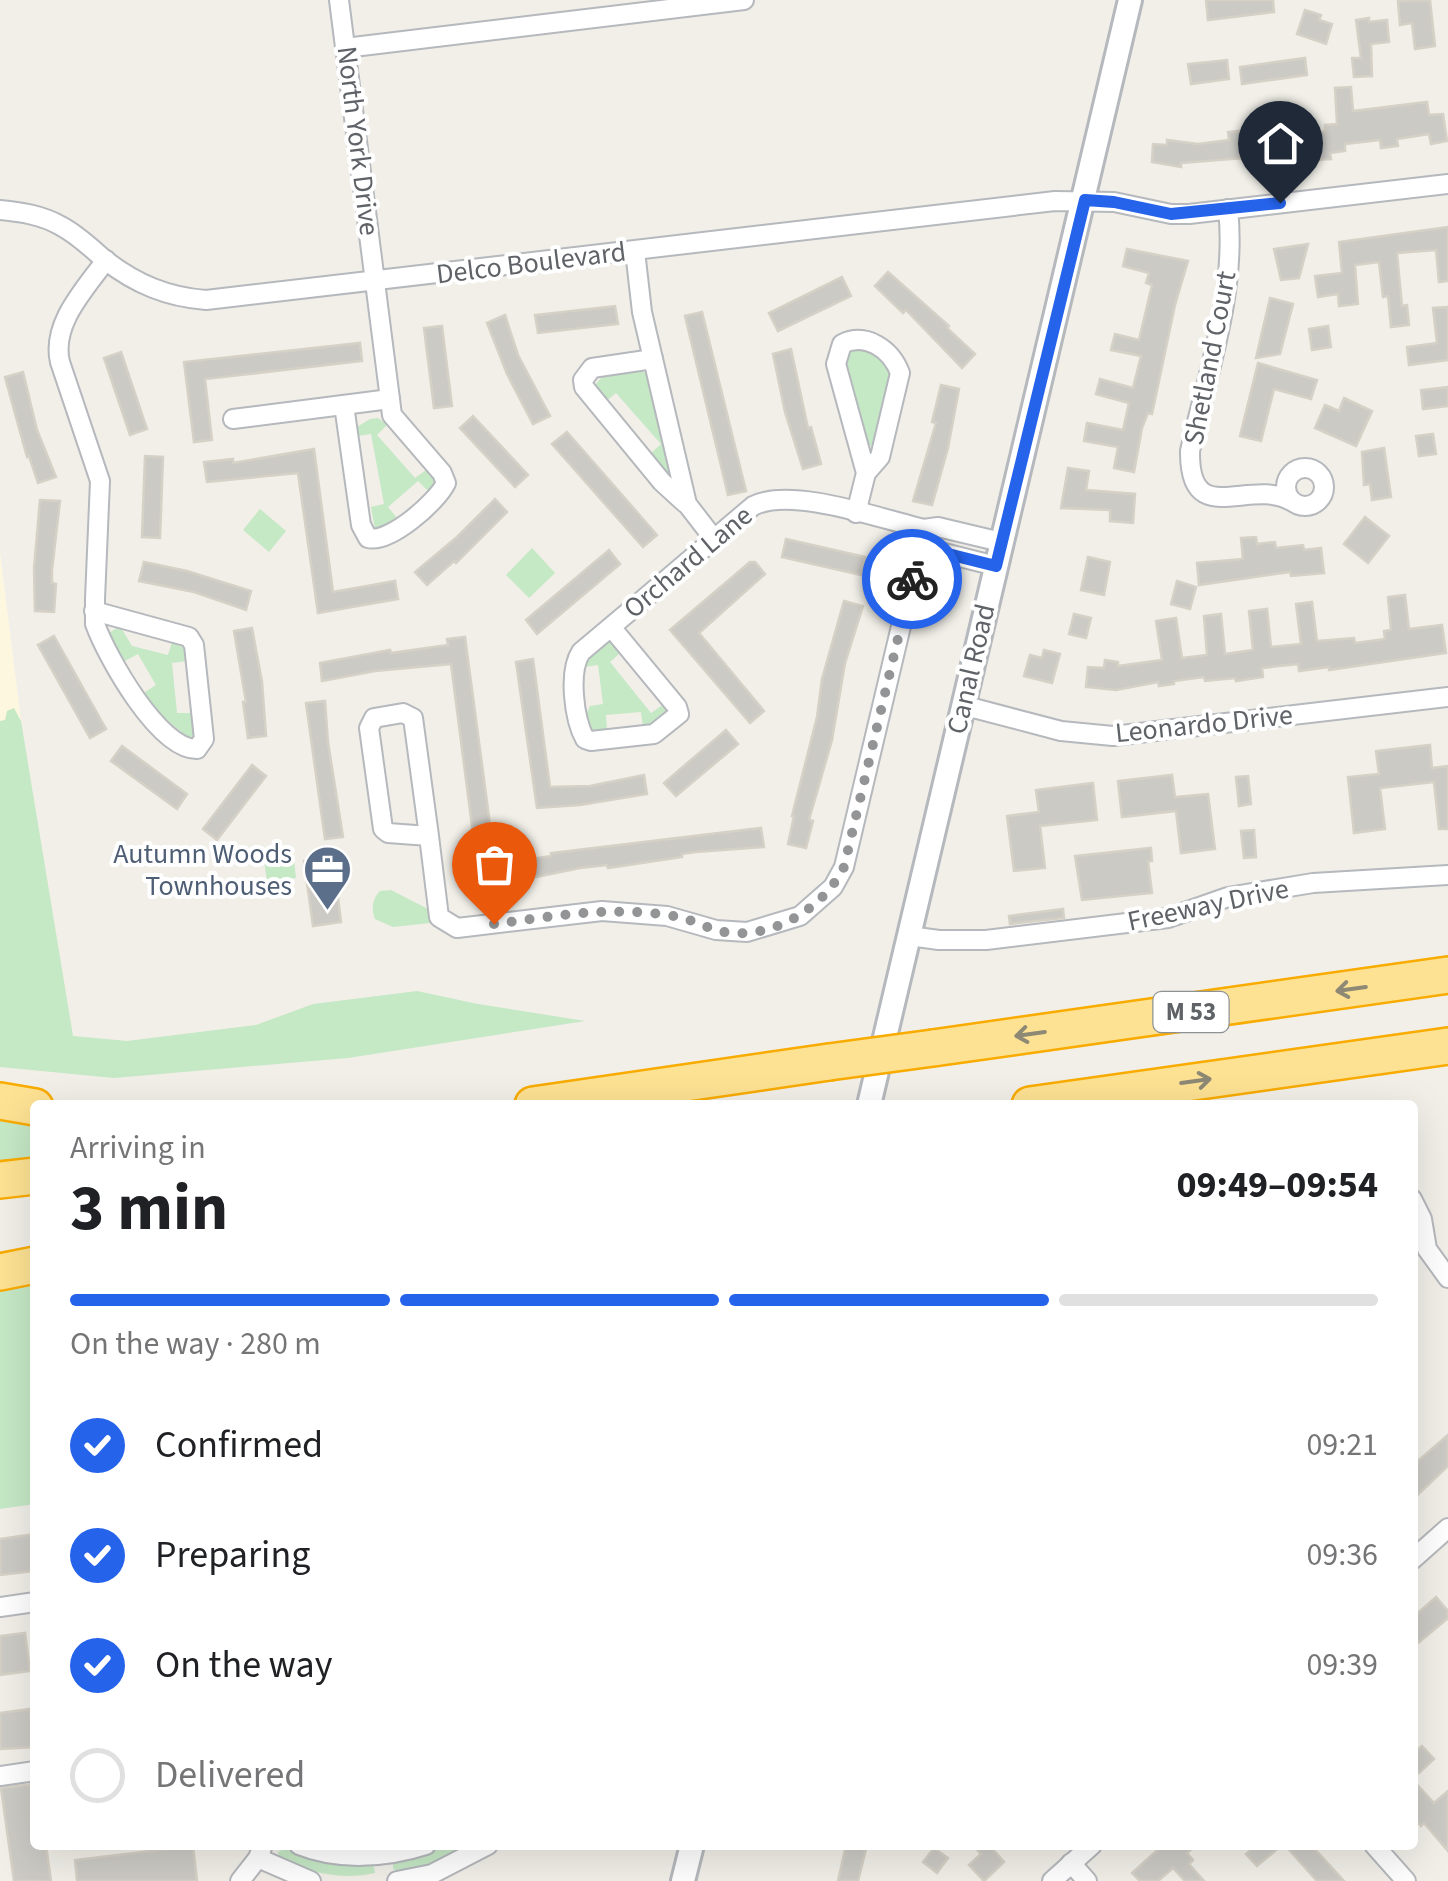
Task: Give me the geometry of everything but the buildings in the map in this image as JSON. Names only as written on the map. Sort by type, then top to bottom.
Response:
[{"type":"highway","name":"M 53","points":[[567,1100],[1448,975]]},
{"type":"highway","points":[[1065,1100],[1448,1046]]},
{"type":"highway","points":[[0,1101],[30,1106]]},
{"type":"highway","points":[[0,1180],[30,1177]]},
{"type":"highway","points":[[0,1250],[30,1246]]},
{"type":"highway","points":[[0,1272],[30,1266]]},
{"type":"street","name":"North York Drive","points":[[339,0],[390,400]]},
{"type":"street","points":[[346,48],[744,0]]},
{"type":"street","name":"Canal Road","points":[[870,1100],[1130,0]]},
{"type":"street","name":"Delco Boulevard","points":[[0,210],[50,220],[139,283],[185,299],[243,298],[1085,200],[1171,214],[1448,184]]},
{"type":"street","name":"Shetland Court","points":[[1228,209],[1230,267],[1190,450],[1191,474],[1200,490],[1213,498],[1272,492]]},
{"type":"street","points":[[635,251],[642,312],[686,504]]},
{"type":"street","points":[[94,611],[190,637],[204,739],[197,749],[187,748],[143,712],[97,630],[94,611],[100,481],[57,344],[74,306],[106,260]]},
{"type":"street","points":[[856,513],[866,473],[880,457],[900,373],[895,361],[876,344],[856,339],[842,344],[836,364],[866,473]]},
{"type":"street","points":[[654,359],[592,368],[583,380],[584,387],[714,539]]},
{"type":"street","points":[[233,419],[344,405],[390,400],[395,422],[442,472],[446,483],[428,504],[392,535],[380,540],[368,538],[361,525],[344,405]]},
{"type":"street","points":[[1308,468],[1319,474],[1324,487],[1320,499],[1308,506],[1272,492],[1288,478],[1296,470],[1308,468]]},
{"type":"street","points":[[1288,478],[1286,490],[1291,501]]},
{"type":"street","name":"Orchard Lane","points":[[611,627],[679,714],[654,734],[591,741],[585,739],[580,728],[574,668],[581,652],[753,506],[773,499],[796,499],[856,513],[922,538],[938,527],[1002,542]]},
{"type":"street","points":[[429,836],[383,829],[369,728],[374,718],[403,714],[413,718],[440,916],[458,928],[602,912],[668,916],[716,930],[748,932],[800,916],[832,887],[844,867],[922,538],[996,566]]},
{"type":"street","name":"Leonardo Drive","points":[[962,704],[1061,731],[1113,736],[1448,697]]},
{"type":"street","name":"Freeway Drive","points":[[908,936],[986,940],[1168,918],[1228,897],[1313,883],[1448,874]]},
{"type":"street","points":[[1418,1211],[1427,1250],[1448,1278]]},
{"type":"street","points":[[1418,1555],[1448,1528]]},
{"type":"street","points":[[0,1607],[30,1603]]},
{"type":"street","points":[[0,1776],[30,1772]]},
{"type":"street","points":[[312,1850],[348,1856],[391,1850]]},
{"type":"street","points":[[397,1881],[432,1874],[478,1850]]},
{"type":"street","points":[[683,1881],[691,1850]]},
{"type":"street","points":[[1052,1881],[1086,1850]]},
{"type":"street","points":[[1378,1850],[1406,1881]]},
{"type":"street","points":[[240,1881],[260,1852],[310,1881]]},
{"type":"street","points":[[1072,1863],[1087,1881]]},
{"type":"shaded area","points":[[0,553],[21,721],[0,723]]},
{"type":"green space","points":[[853,347],[878,356],[891,377],[874,446],[867,445],[846,367],[846,355]]},
{"type":"green space","points":[[639,370],[648,374],[672,471],[669,475],[650,454],[661,444],[616,393],[605,402],[594,386],[605,374]]},
{"type":"green space","points":[[378,418],[387,425],[377,435],[415,478],[426,470],[435,486],[428,491],[418,481],[388,507],[397,518],[375,529],[371,507],[384,504],[371,434],[358,436],[357,427]]},
{"type":"green space","points":[[260,509],[286,531],[269,552],[243,530]]},
{"type":"green space","points":[[532,548],[555,573],[529,598],[506,575]]},
{"type":"green space","points":[[120,626],[132,646],[168,655],[172,642],[184,648],[186,661],[172,663],[177,713],[191,713],[195,739],[191,740],[150,706],[142,694],[156,685],[138,654],[123,662],[109,633]]},
{"type":"green space","points":[[610,638],[621,652],[610,662],[651,713],[664,704],[671,713],[656,725],[643,727],[641,712],[606,715],[607,730],[589,728],[590,706],[603,704],[598,665],[584,667],[583,660]]},
{"type":"green space","points":[[14,708],[21,721],[73,1036],[127,1041],[256,1025],[313,1004],[417,991],[585,1021],[348,1058],[114,1078],[0,1067],[0,721]]},
{"type":"green space","points":[[293,850],[296,878],[267,881],[263,853]]},
{"type":"green space","points":[[391,890],[430,910],[430,923],[393,927],[375,919],[375,897],[380,891]]},
{"type":"green space","points":[[0,1109],[30,1114],[30,1159],[0,1162]]},
{"type":"green space","points":[[30,1285],[30,1505],[0,1509],[0,1289]]},
{"type":"green space","points":[[292,1850],[334,1863],[373,1863],[375,1873],[326,1874],[279,1860],[278,1852]]},
{"type":"green space","points":[[429,1850],[463,1850],[412,1871],[393,1869],[393,1862]]},
{"type":"way so far","points":[[494,924],[602,912],[683,918],[732,933],[773,926],[809,909],[832,887],[844,867],[912,579]]},
{"type":"place","name":"Autumn Woods Townhouses","points":[[327,912]]},
{"type":"route","points":[[912,579],[920,547],[996,566],[1085,200],[1171,214],[1280,203]]}]
